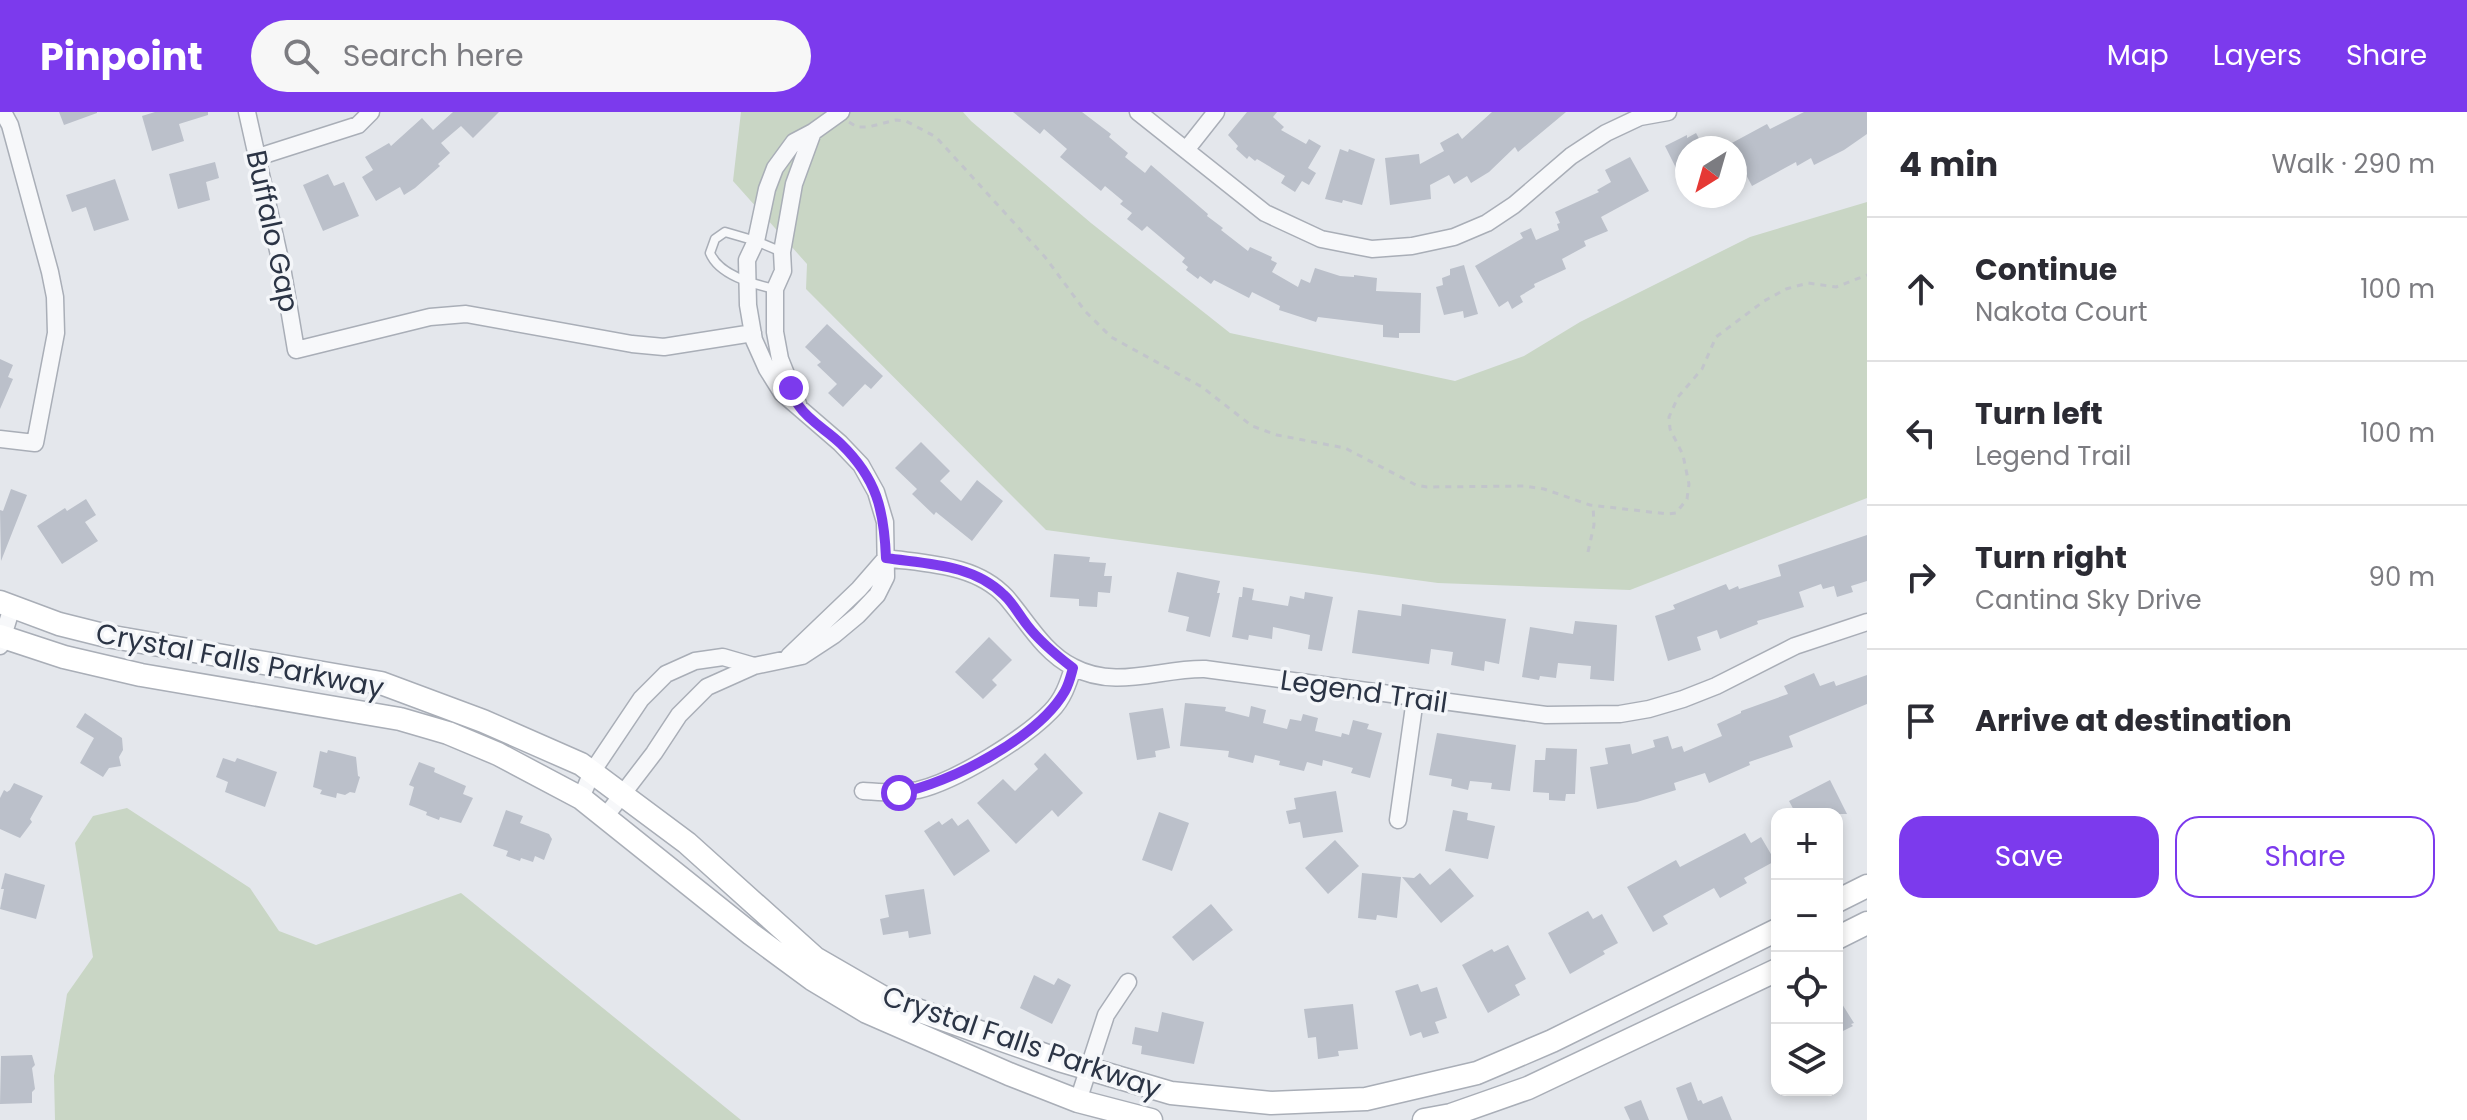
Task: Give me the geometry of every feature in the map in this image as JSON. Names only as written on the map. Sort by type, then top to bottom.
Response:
[{"type":"street","points":[[0,439],[35,443],[56,333],[55,297],[50,272],[10,125],[3,112]]},
{"type":"street","name":"Buffalo Gap","points":[[247,112],[283,273],[296,350],[430,317],[466,314],[664,347],[753,333]]},
{"type":"street","points":[[258,157],[358,125],[371,112]]},
{"type":"street","points":[[1138,112],[1265,213],[1321,239],[1372,249],[1454,237],[1487,223],[1514,205],[1582,148],[1640,117],[1658,113]]},
{"type":"street","points":[[1186,150],[1216,112]]},
{"type":"street","points":[[605,817],[679,715],[707,687],[754,666],[784,661],[859,589],[886,558],[885,522],[876,492],[861,465],[782,393],[767,369],[753,333],[748,305],[747,260],[756,241],[767,189],[775,168],[794,142],[844,116]]},
{"type":"street","points":[[798,406],[780,359],[775,332],[775,289],[783,271],[782,252],[794,184],[813,132]]},
{"type":"street","name":"Legend Trail","points":[[886,558],[970,572],[1005,595],[1038,639],[1073,668],[1104,676],[1129,679],[1205,669],[1546,715],[1620,714],[1649,709],[1716,686],[1795,646],[1867,622]]},
{"type":"street","points":[[1,640],[6,604]]},
{"type":"street","name":"Crystal Falls Parkway","points":[[6,604],[59,624],[107,636],[381,683],[483,721],[581,764],[687,843],[784,932],[827,965],[886,999],[1087,1068],[1171,1093],[1271,1103],[1366,1099],[1477,1073],[1552,1041],[1771,933]]},
{"type":"street","name":"Crystal Falls Parkway","points":[[1,640],[141,675],[400,719],[448,733],[498,754],[581,798],[751,934],[812,979],[867,1012],[1078,1101],[1151,1120]]},
{"type":"street","points":[[581,798],[592,772],[641,699],[666,674],[695,661],[723,657],[754,666]]},
{"type":"street","points":[[863,791],[899,793],[921,789],[1000,750],[1051,711],[1067,689],[1073,668]]},
{"type":"street","points":[[302,702],[305,669]]},
{"type":"street","points":[[1398,820],[1415,699]]},
{"type":"street","points":[[1843,898],[1867,886]]},
{"type":"street","points":[[1843,935],[1867,923]]},
{"type":"street","points":[[1424,1120],[1451,1115],[1528,1088],[1771,973]]},
{"type":"street","points":[[1078,1101],[1106,1015],[1128,982]]},
{"type":"lane","points":[[775,289],[726,272],[715,264],[710,253],[715,239],[725,232],[782,252]]},
{"type":"path","points":[[844,116],[857,127],[906,121],[936,137],[1045,257],[1085,311],[1111,337],[1202,387],[1252,426],[1277,435],[1345,448],[1416,485],[1427,487],[1524,486],[1544,489],[1593,505],[1676,513],[1687,499],[1689,484],[1683,455],[1670,429],[1669,417],[1678,397],[1702,369],[1716,337],[1764,301],[1786,289],[1808,283],[1836,287],[1867,275]]},
{"type":"path","points":[[1588,552],[1594,525],[1593,505]]},
{"type":"green space","points":[[741,112],[963,112],[1091,223],[1230,333],[1455,381],[1524,356],[1580,322],[1750,237],[1867,202],[1867,498],[1630,590],[1438,583],[1046,530],[806,289],[807,264],[733,181]]},
{"type":"green space","points":[[127,808],[250,888],[279,931],[316,945],[461,893],[741,1120],[55,1120],[54,1076],[67,994],[93,957],[75,843],[93,816]]},
{"type":"building","points":[[59,112],[97,112],[97,113],[64,125]]},
{"type":"building","points":[[155,112],[208,112],[208,115],[179,124],[184,141],[152,151],[142,116]]},
{"type":"building","points":[[453,112],[499,112],[473,138],[461,126],[441,143],[450,153],[415,188],[404,195],[400,187],[376,201],[362,177],[373,170],[365,157],[389,143],[391,146],[422,118],[433,130]]},
{"type":"building","points":[[1013,112],[1082,112],[1111,134],[1109,137],[1128,153],[1125,157],[1145,173],[1151,165],[1248,251],[1250,247],[1272,257],[1271,260],[1277,263],[1272,272],[1298,287],[1301,279],[1310,283],[1315,268],[1340,276],[1377,278],[1376,291],[1421,293],[1420,333],[1399,333],[1399,338],[1383,337],[1383,325],[1318,317],[1316,322],[1279,310],[1280,306],[1252,292],[1249,298],[1214,280],[1211,284],[1200,276],[1198,279],[1186,270],[1188,267],[1182,262],[1185,258],[1147,226],[1142,231],[1127,219],[1132,213],[1120,204],[1123,201],[1105,186],[1101,191],[1060,157],[1067,149],[1044,129],[1040,134]]},
{"type":"building","points":[[1247,112],[1277,112],[1273,117],[1284,127],[1281,130],[1306,144],[1309,139],[1321,146],[1308,168],[1316,173],[1309,185],[1302,181],[1295,192],[1281,183],[1285,176],[1257,159],[1255,161],[1249,156],[1247,159],[1236,149],[1238,146],[1228,135]]},
{"type":"building","points":[[1492,112],[1566,112],[1518,152],[1515,147],[1489,172],[1471,183],[1467,176],[1454,184],[1449,175],[1430,185],[1431,199],[1390,205],[1385,158],[1419,154],[1420,164],[1444,151],[1440,143],[1458,133],[1462,139]]},
{"type":"building","points":[[1804,112],[1867,112],[1867,134],[1844,150],[1814,165],[1811,158],[1797,166],[1796,162],[1752,186],[1747,177],[1745,136],[1767,124],[1770,129]]},
{"type":"building","points":[[1675,141],[1675,166],[1665,146]]},
{"type":"building","points":[[1340,149],[1348,152],[1349,149],[1375,159],[1362,205],[1325,199]]},
{"type":"building","points":[[1630,157],[1649,191],[1601,217],[1608,231],[1584,241],[1586,246],[1562,259],[1566,269],[1534,284],[1535,287],[1520,296],[1523,302],[1512,309],[1508,301],[1499,307],[1475,266],[1523,238],[1520,233],[1531,228],[1536,240],[1559,230],[1557,224],[1560,223],[1555,212],[1599,192],[1597,190],[1611,182],[1605,170]]},
{"type":"building","points":[[215,162],[219,178],[206,182],[210,200],[178,209],[169,174]]},
{"type":"building","points":[[328,174],[334,186],[344,182],[359,216],[323,231],[303,185]]},
{"type":"building","points":[[115,179],[129,220],[94,231],[86,207],[72,212],[66,195]]},
{"type":"building","points":[[1464,265],[1478,314],[1464,318],[1463,311],[1444,315],[1436,287],[1443,285],[1442,278],[1450,275],[1450,269]]},
{"type":"building","points":[[827,324],[883,376],[871,389],[865,384],[843,407],[828,393],[837,384],[817,365],[821,362],[805,347]]},
{"type":"building","points":[[0,359],[13,365],[8,377],[13,379],[0,409]]},
{"type":"building","points":[[921,442],[950,471],[940,481],[961,501],[977,480],[1003,501],[972,541],[936,512],[934,515],[912,494],[917,489],[895,468]]},
{"type":"building","points":[[11,489],[27,495],[1,561],[0,510],[3,511]]},
{"type":"building","points":[[86,499],[96,515],[85,522],[98,541],[62,564],[37,526]]},
{"type":"building","points":[[1867,535],[1867,581],[1851,586],[1853,592],[1837,597],[1834,586],[1823,589],[1821,584],[1799,592],[1804,607],[1757,621],[1758,624],[1720,639],[1717,630],[1697,637],[1701,650],[1668,661],[1655,616],[1675,609],[1673,605],[1726,584],[1729,590],[1738,586],[1739,589],[1781,576],[1778,565]]},
{"type":"building","points":[[1054,554],[1090,557],[1089,562],[1106,563],[1104,576],[1112,576],[1110,593],[1098,592],[1097,607],[1079,606],[1079,599],[1050,597]]},
{"type":"building","points":[[1177,572],[1220,581],[1210,637],[1186,631],[1189,617],[1168,612]]},
{"type":"building","points":[[1243,587],[1254,589],[1252,600],[1288,606],[1290,596],[1304,599],[1305,592],[1333,597],[1322,651],[1308,649],[1310,635],[1273,627],[1272,639],[1249,635],[1248,640],[1232,637]]},
{"type":"building","points":[[1402,604],[1506,619],[1499,664],[1485,661],[1484,671],[1451,665],[1453,652],[1431,649],[1429,664],[1352,653],[1358,610],[1401,616]]},
{"type":"building","points":[[1575,621],[1617,625],[1614,681],[1590,679],[1591,666],[1558,663],[1556,678],[1540,676],[1539,680],[1522,677],[1530,627],[1573,634]]},
{"type":"building","points":[[989,637],[1012,660],[992,680],[997,685],[983,699],[955,672]]},
{"type":"building","points":[[1814,673],[1820,686],[1834,681],[1836,686],[1867,675],[1867,704],[1789,736],[1793,747],[1749,762],[1750,765],[1709,783],[1705,773],[1674,783],[1676,790],[1637,802],[1597,809],[1590,767],[1608,764],[1605,748],[1630,744],[1632,754],[1655,747],[1653,740],[1668,736],[1672,749],[1682,746],[1684,752],[1722,736],[1717,724],[1741,711],[1788,694],[1784,686]]},
{"type":"building","points":[[1185,703],[1226,707],[1225,711],[1249,717],[1251,706],[1266,710],[1263,723],[1287,729],[1290,719],[1301,721],[1303,714],[1318,718],[1315,731],[1341,737],[1342,733],[1349,735],[1353,720],[1369,724],[1367,729],[1382,733],[1370,778],[1351,773],[1353,768],[1323,760],[1322,766],[1307,762],[1304,771],[1255,755],[1253,763],[1228,757],[1229,751],[1180,746]]},
{"type":"building","points":[[1163,708],[1170,748],[1155,751],[1156,757],[1137,760],[1129,713]]},
{"type":"building","points":[[85,713],[122,738],[121,766],[109,768],[103,777],[80,763],[94,738],[76,727]]},
{"type":"building","points":[[1437,733],[1516,745],[1510,791],[1491,789],[1492,783],[1470,781],[1468,790],[1451,786],[1452,779],[1429,775]]},
{"type":"building","points":[[1546,748],[1577,749],[1575,794],[1566,794],[1565,801],[1549,800],[1549,793],[1533,792],[1535,760],[1545,760]]},
{"type":"building","points":[[328,750],[356,757],[360,777],[355,793],[337,793],[336,798],[320,794],[322,790],[313,787],[320,751],[327,753]]},
{"type":"building","points":[[1045,753],[1083,793],[1058,817],[1052,810],[1016,844],[977,803],[1003,779],[1015,791],[1038,769],[1034,764]]},
{"type":"building","points":[[223,758],[235,762],[237,758],[277,772],[265,807],[225,792],[228,782],[216,777]]},
{"type":"building","points":[[419,762],[466,786],[463,794],[473,798],[461,823],[440,817],[439,820],[409,805],[414,787],[409,785]]},
{"type":"building","points":[[1830,780],[1847,814],[1843,814],[1843,808],[1793,808],[1789,801]]},
{"type":"building","points":[[14,783],[43,796],[30,819],[32,822],[20,838],[0,829],[0,798],[4,790],[10,790]]},
{"type":"building","points":[[1336,791],[1343,832],[1303,838],[1300,822],[1289,824],[1286,811],[1296,809],[1294,798]]},
{"type":"building","points":[[506,810],[523,816],[520,823],[549,834],[552,839],[544,860],[535,856],[533,862],[521,858],[520,861],[506,856],[508,851],[493,846]]},
{"type":"building","points":[[1453,810],[1468,813],[1467,820],[1495,826],[1488,859],[1445,851]]},
{"type":"building","points":[[1159,812],[1189,823],[1172,871],[1142,860]]},
{"type":"building","points":[[952,818],[958,826],[968,819],[990,851],[954,876],[924,831],[939,821],[942,825]]},
{"type":"building","points":[[1745,833],[1751,843],[1761,837],[1771,854],[1771,863],[1744,878],[1747,883],[1720,898],[1714,888],[1663,916],[1668,924],[1653,932],[1627,887],[1676,860],[1680,867]]},
{"type":"building","points":[[1335,840],[1359,866],[1328,894],[1305,868]]},
{"type":"building","points":[[1450,868],[1474,896],[1441,923],[1402,877],[1414,878],[1420,873],[1430,885]]},
{"type":"building","points":[[5,873],[45,885],[36,919],[0,909]]},
{"type":"building","points":[[1362,873],[1401,877],[1397,918],[1377,915],[1376,920],[1358,918]]},
{"type":"building","points":[[924,889],[931,934],[909,938],[908,931],[883,935],[880,919],[889,917],[885,895]]},
{"type":"building","points":[[1211,904],[1233,930],[1193,961],[1172,937]]},
{"type":"building","points":[[1588,911],[1593,919],[1602,914],[1618,943],[1570,974],[1548,933]]},
{"type":"building","points":[[1508,945],[1526,979],[1515,985],[1520,995],[1488,1013],[1462,965],[1492,949],[1494,952]]},
{"type":"building","points":[[1034,975],[1054,985],[1058,978],[1071,985],[1052,1024],[1020,1008]]},
{"type":"building","points":[[1418,984],[1421,992],[1437,987],[1447,1018],[1435,1022],[1439,1033],[1423,1038],[1421,1032],[1410,1036],[1395,991]]},
{"type":"building","points":[[1353,1004],[1358,1049],[1338,1051],[1339,1056],[1318,1059],[1316,1037],[1308,1038],[1304,1009]]},
{"type":"building","points":[[1843,1006],[1854,1023],[1851,1024],[1853,1026],[1843,1031]]},
{"type":"building","points":[[1162,1012],[1204,1022],[1194,1064],[1141,1054],[1142,1046],[1132,1044],[1135,1027],[1158,1032]]},
{"type":"building","points":[[32,1055],[35,1089],[32,1103],[0,1104],[1,1056]]},
{"type":"building","points":[[1691,1082],[1698,1101],[1701,1100],[1703,1104],[1722,1096],[1732,1120],[1688,1120],[1676,1088]]},
{"type":"building","points":[[1641,1100],[1649,1120],[1630,1120],[1624,1107]]},
{"type":"route","points":[[791,388],[798,406],[861,465],[876,492],[885,522],[886,558],[947,566],[970,572],[988,582],[1005,595],[1038,639],[1073,668],[1067,689],[1051,711],[1028,730],[1000,750],[956,774],[921,789],[899,793]]}]
